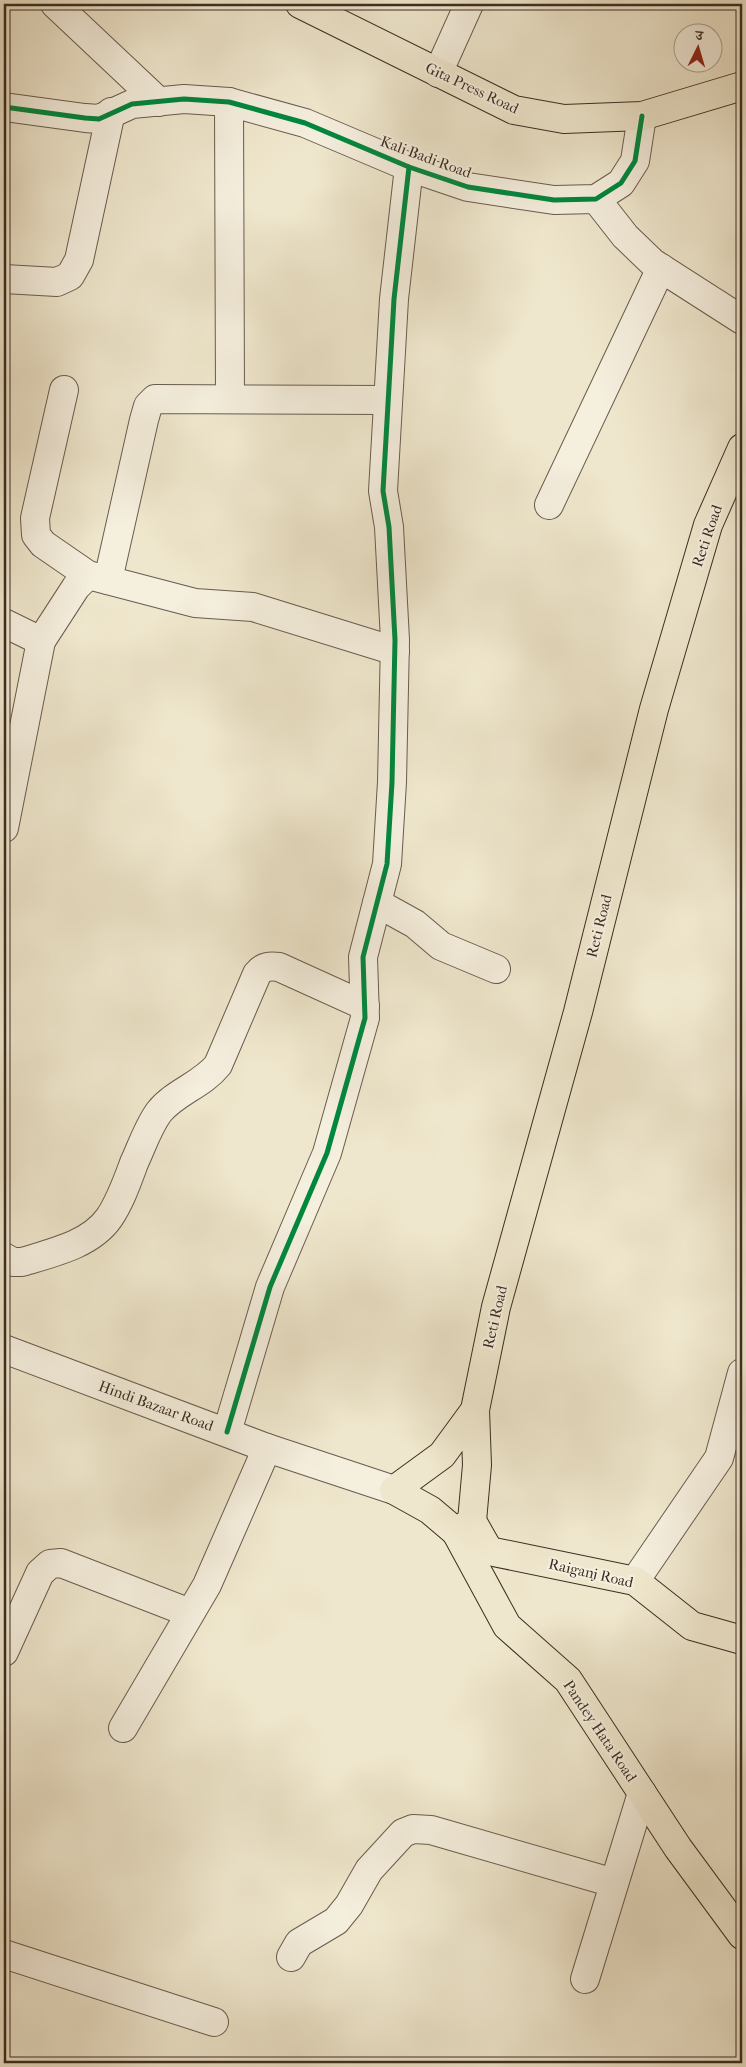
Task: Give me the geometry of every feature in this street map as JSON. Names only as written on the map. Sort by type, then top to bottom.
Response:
[{"type":"main road","name":"Gita Press Road","points":[[300,4],[514,110],[564,119],[642,116],[742,86]]},
{"type":"main road","name":"Reti Road","points":[[475,1410],[496,1307],[578,1012],[654,709],[708,525],[742,448]]},
{"type":"main road","points":[[475,1410],[477,1465],[464,1526],[394,1490],[442,1455],[475,1410]]},
{"type":"main road","name":"Raiganj Road","points":[[464,1526],[488,1552],[635,1581],[692,1626],[742,1640]]},
{"type":"main road","name":"Pandey Hata Road","points":[[464,1526],[507,1626],[568,1680],[678,1848],[742,1934]]},
{"type":"street","points":[[55,4],[172,100]]},
{"type":"street","points":[[438,73],[469,4]]},
{"type":"street","name":"Kali Badi Road","points":[[4,107],[99,119],[132,104],[172,100],[229,102],[306,123],[409,166],[468,187],[554,200],[596,199]]},
{"type":"street","points":[[229,102],[230,399]]},
{"type":"street","points":[[4,279],[57,282],[70,276],[79,260],[111,112]]},
{"type":"street","points":[[642,116],[635,161],[621,182],[596,199],[637,249],[661,268],[742,320]]},
{"type":"street","points":[[227,1432],[270,1287],[327,1153],[365,1018],[363,958],[387,864],[392,782],[395,651],[389,527],[383,491],[394,299],[409,166]]},
{"type":"street","points":[[549,505],[661,268]]},
{"type":"street","points":[[64,390],[35,518],[36,534],[43,544],[98,578],[195,603],[253,607],[395,651]]},
{"type":"street","points":[[98,578],[148,406],[155,399],[388,400]]},
{"type":"street","points":[[4,828],[41,641],[76,587],[98,578]]},
{"type":"street","points":[[4,623],[41,641]]},
{"type":"street","points":[[377,903],[414,924],[442,946],[496,969]]},
{"type":"street","points":[[4,1257],[13,1262],[22,1262],[70,1246],[97,1230],[108,1220],[116,1206],[152,1123],[160,1111],[166,1104],[209,1076],[218,1065],[261,968],[279,967],[364,1006]]},
{"type":"street","name":"Hindi Bazaar Road","points":[[4,1349],[267,1448],[394,1490]]},
{"type":"street","points":[[4,1363],[53,1369]]},
{"type":"street","points":[[635,1581],[731,1455],[742,1373]]},
{"type":"street","points":[[123,1728],[207,1585],[267,1448]]},
{"type":"street","points":[[4,1652],[40,1573],[50,1564],[61,1563],[190,1614]]},
{"type":"street","points":[[585,1979],[642,1793]]},
{"type":"street","points":[[291,1957],[299,1943],[336,1921],[349,1905],[370,1870],[402,1833],[413,1829],[431,1830],[614,1883]]},
{"type":"street","points":[[4,1954],[214,2022]]},
{"type":"cycle path","points":[[4,107],[99,119],[132,104],[184,99],[229,102],[305,123],[409,167],[468,187],[554,200],[596,199],[621,183],[635,161],[642,116]]},
{"type":"cycle path","points":[[227,1432],[270,1287],[327,1153],[365,1018],[363,957],[387,864],[392,782],[395,640],[389,527],[383,491],[394,299],[409,167]]}]
